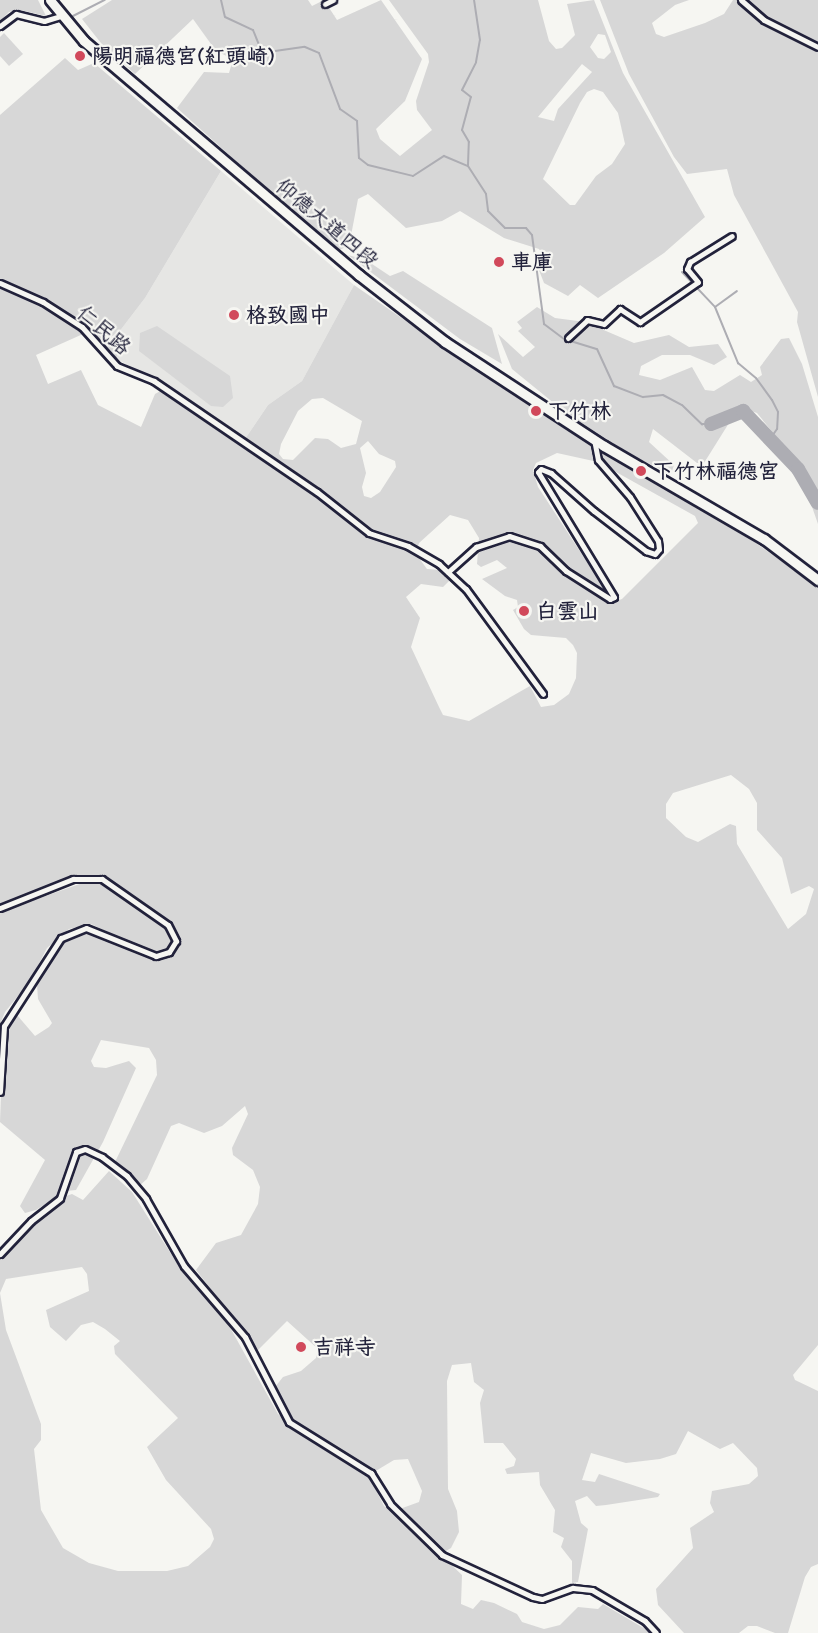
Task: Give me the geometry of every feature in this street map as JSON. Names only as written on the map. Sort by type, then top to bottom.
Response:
[{"type":"main road","name":"仰德大道四段","points":[[50,0],[60,16],[84,41],[367,281],[445,342],[604,446],[764,539],[818,580]]},
{"type":"street","points":[[325,4],[333,0]]},
{"type":"street","points":[[741,0],[764,20],[818,48]]},
{"type":"street","points":[[0,26],[16,14],[44,21],[60,16]]},
{"type":"street","points":[[568,338],[587,320],[604,324],[620,309],[640,322],[681,291],[698,282],[687,269],[690,262],[732,236]]},
{"type":"street","name":"仁民路","points":[[0,283],[43,302],[82,327],[117,366],[154,381],[214,425],[317,492],[369,533],[408,546],[448,572],[470,594],[543,694]]},
{"type":"street","points":[[448,572],[476,548],[509,536],[540,546],[566,571],[609,599],[614,597],[538,475],[541,469],[551,473],[594,511],[646,551],[655,554],[659,549],[658,541],[630,497],[598,460],[594,439]]},
{"type":"street","points":[[0,908],[73,879],[102,879],[168,925],[176,941],[169,952],[156,956],[86,928],[61,938],[4,1026],[0,1092]]},
{"type":"street","points":[[0,1254],[31,1221],[60,1198],[76,1152],[90,1151],[127,1176],[146,1199],[184,1266],[245,1337],[289,1422],[371,1473],[390,1504],[449,1561],[542,1599],[573,1587],[592,1590],[645,1622],[656,1633]]},
{"type":"shaded area","points":[[0,0],[38,0],[46,16],[20,10],[9,12],[0,21]]},
{"type":"shaded area","points":[[112,0],[308,0],[312,6],[324,0],[337,20],[381,0],[422,59],[405,101],[376,129],[380,139],[400,156],[432,130],[417,110],[416,101],[429,62],[428,54],[389,0],[538,0],[549,41],[556,49],[562,48],[575,35],[567,4],[594,0],[623,73],[705,217],[664,253],[598,298],[580,285],[568,296],[544,283],[537,265],[544,257],[539,249],[504,238],[460,211],[442,221],[406,228],[368,194],[358,199],[349,246],[336,251],[177,108],[204,72],[229,73],[233,59],[216,51],[193,19],[135,74],[101,43],[82,19]],"holes":[[[598,34],[605,35],[611,52],[604,59],[598,58],[590,47]],[[582,64],[592,72],[558,109],[554,121],[538,117]],[[594,89],[603,92],[618,113],[625,144],[612,164],[596,176],[575,205],[570,205],[543,179],[587,92]]]},
{"type":"shaded area","points":[[600,0],[689,0],[675,5],[652,23],[656,34],[664,37],[724,14],[733,0],[818,0],[818,397],[797,322],[798,312],[734,195],[727,169],[687,174],[674,157],[629,74]]},
{"type":"shaded area","points":[[4,33],[23,54],[9,66],[0,56],[0,37]]},
{"type":"shaded area","points":[[65,58],[78,70],[94,63],[221,171],[145,298],[119,332],[117,359],[112,367],[83,334],[36,355],[48,384],[81,370],[98,405],[141,427],[155,394],[162,390],[186,399],[245,439],[268,405],[302,381],[354,285],[504,389],[726,522],[818,587],[818,1345],[793,1375],[795,1380],[818,1391],[818,1564],[811,1567],[805,1577],[788,1633],[775,1633],[757,1626],[748,1626],[739,1633],[684,1633],[658,1605],[656,1589],[693,1548],[690,1528],[714,1512],[710,1503],[712,1491],[749,1484],[758,1476],[757,1468],[733,1443],[720,1449],[688,1431],[676,1454],[660,1459],[626,1463],[591,1453],[582,1480],[595,1482],[599,1474],[660,1494],[658,1497],[596,1506],[587,1496],[575,1501],[581,1523],[588,1529],[578,1582],[572,1583],[572,1561],[561,1547],[564,1538],[553,1532],[555,1510],[540,1485],[539,1472],[507,1474],[505,1469],[514,1466],[516,1459],[503,1443],[484,1443],[480,1403],[484,1390],[474,1382],[471,1363],[452,1365],[447,1381],[448,1489],[457,1511],[459,1532],[451,1548],[444,1552],[397,1510],[419,1502],[422,1491],[408,1459],[394,1460],[374,1472],[330,1447],[293,1419],[275,1387],[283,1377],[301,1371],[316,1358],[318,1349],[287,1321],[258,1350],[196,1270],[216,1243],[241,1235],[258,1204],[260,1187],[253,1170],[233,1155],[232,1148],[248,1114],[245,1106],[222,1126],[204,1133],[179,1123],[171,1126],[147,1179],[139,1186],[115,1162],[157,1075],[156,1060],[149,1048],[101,1040],[91,1061],[94,1067],[106,1068],[129,1061],[136,1068],[103,1142],[76,1190],[66,1191],[36,1210],[25,1213],[20,1206],[45,1160],[0,1122],[3,1039],[13,1017],[17,1015],[35,1036],[52,1023],[38,999],[37,985],[55,949],[73,936],[93,933],[158,959],[173,950],[178,939],[164,919],[134,901],[105,876],[77,877],[0,906],[0,115]],"holes":[[[323,398],[362,421],[356,444],[341,448],[328,439],[315,438],[293,460],[283,459],[279,454],[281,444],[298,411],[312,399]],[[368,441],[379,454],[395,461],[396,467],[380,492],[371,498],[364,496],[362,487],[366,473],[360,448]],[[557,453],[598,462],[695,516],[698,523],[622,599],[613,602],[538,487],[533,470],[536,463]],[[450,515],[468,520],[479,538],[477,564],[481,567],[497,560],[507,568],[482,579],[505,596],[517,600],[518,607],[513,610],[524,629],[531,635],[566,638],[573,645],[577,653],[576,678],[569,694],[554,705],[541,707],[530,686],[469,721],[443,715],[411,647],[420,618],[406,597],[421,584],[443,587],[452,578],[441,570],[427,569],[416,554],[419,543]],[[731,775],[749,789],[757,803],[757,830],[782,858],[791,894],[809,886],[814,889],[806,914],[788,929],[737,844],[736,826],[730,824],[698,842],[686,837],[666,818],[666,804],[673,793]]]},
{"type":"shaded area","name":"格致國中","points":[[221,171],[354,285],[302,381],[268,405],[245,439],[186,399],[117,359],[119,332],[145,298]]},
{"type":"shaded area","points":[[348,255],[366,260],[390,276],[403,271],[492,328],[502,364],[460,339]]},
{"type":"shaded area","points":[[537,307],[555,318],[585,322],[634,343],[669,335],[689,347],[718,344],[727,357],[714,365],[690,355],[662,355],[641,366],[639,375],[660,380],[692,367],[705,390],[714,391],[740,375],[751,382],[762,375],[760,367],[781,339],[789,338],[802,364],[818,417],[818,524],[796,461],[757,413],[739,407],[704,463],[697,463],[653,429],[649,442],[674,465],[671,474],[635,457],[566,413],[512,369],[498,334],[523,357],[535,347],[518,331],[522,328],[517,322]]},
{"type":"shaded area","points":[[157,326],[230,376],[233,398],[223,407],[211,406],[139,351],[140,333]]},
{"type":"shaded area","points":[[91,880],[102,882],[171,932],[173,943],[161,953],[150,952],[91,924],[69,929],[47,948],[30,981],[5,1012],[0,1024],[0,912]]},
{"type":"shaded area","points":[[109,1171],[132,1192],[180,1268],[227,1322],[278,1414],[321,1448],[369,1476],[384,1506],[414,1529],[462,1575],[461,1604],[473,1609],[481,1600],[494,1603],[517,1614],[522,1622],[544,1629],[560,1625],[578,1607],[598,1609],[603,1604],[652,1633],[0,1633],[0,1293],[0,1260],[63,1197],[72,1194],[83,1200]],"holes":[[[82,1267],[87,1274],[89,1291],[46,1310],[50,1327],[66,1341],[81,1325],[93,1322],[105,1329],[120,1341],[114,1346],[115,1354],[178,1418],[147,1447],[166,1480],[211,1529],[214,1539],[210,1547],[188,1566],[167,1571],[118,1571],[89,1563],[63,1548],[41,1510],[34,1449],[41,1440],[41,1424],[6,1330],[0,1293],[6,1279]]]},
{"type":"waterway","points":[[71,17],[105,0]]},
{"type":"waterway","points":[[221,0],[225,17],[253,30],[260,47],[268,52],[305,47],[319,53],[340,109],[357,121],[359,158],[368,165],[413,176],[444,156],[468,166],[486,194],[488,211],[505,228],[526,228],[532,235],[544,324],[564,339],[597,349],[614,386],[643,397],[663,395],[682,405],[702,424],[711,424]]},
{"type":"waterway","points":[[468,165],[469,142],[462,130],[471,97],[462,90],[476,62],[480,40],[474,0]]},
{"type":"waterway","points":[[682,272],[715,307],[738,363],[756,378],[772,400],[778,412],[777,429],[770,439]]},
{"type":"waterway","points":[[715,307],[737,291]]},
{"type":"waterway","points":[[711,424],[743,411],[798,469],[818,503]]},
{"type":"place","name":"陽明福德宮(紅頭崎)","points":[[80,56]]},
{"type":"place","name":"車庫","points":[[499,262]]},
{"type":"place","name":"格致國中","points":[[234,315]]},
{"type":"place","name":"下竹林","points":[[536,411]]},
{"type":"place","name":"下竹林福德宮","points":[[641,471]]},
{"type":"place","name":"白雲山","points":[[524,611]]},
{"type":"place","name":"吉祥寺","points":[[301,1347]]}]
